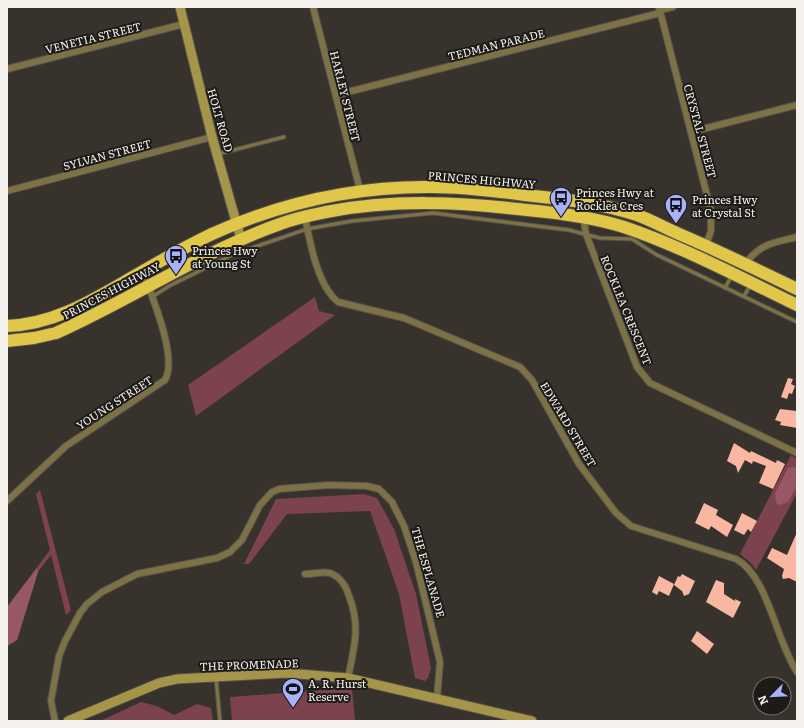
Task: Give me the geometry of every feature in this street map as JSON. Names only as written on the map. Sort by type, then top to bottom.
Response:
[{"type":"highway","name":"PRINCES HIGHWAY","points":[[7,326],[41,322],[59,316],[96,299],[142,271],[236,224],[302,202],[360,190],[433,187],[487,190],[585,202],[639,216],[797,289]]},
{"type":"highway","name":"PRINCES HIGHWAY","points":[[7,341],[34,338],[56,332],[204,256],[241,239],[282,223],[305,216],[378,204],[433,202],[488,205],[583,216],[638,232],[797,305]]},
{"type":"street","name":"HOLT ROAD","points":[[180,7],[212,137],[241,239]]},
{"type":"street","name":"HARLEY STREET","points":[[313,7],[360,190]]},
{"type":"street","name":"TEDMAN PARADE","points":[[336,95],[673,7]]},
{"type":"street","name":"CRYSTAL STREET","points":[[660,10],[711,211],[712,222],[706,246],[699,259]]},
{"type":"street","name":"VENETIA STREET","points":[[7,69],[184,24]]},
{"type":"street","points":[[691,132],[797,105]]},
{"type":"street","name":"SYLVAN STREET","points":[[7,191],[212,137]]},
{"type":"street","name":"ROCKLEA CRESCENT","points":[[585,202],[583,216],[586,234],[637,367],[650,383],[797,453]]},
{"type":"street","name":"EDWARD STREET","points":[[305,216],[323,282],[330,294],[338,302],[404,318],[520,367],[532,380],[579,464],[616,513],[631,526],[736,559],[749,569],[758,583],[787,656],[797,672]]},
{"type":"street","points":[[745,264],[755,252],[764,246],[797,237]]},
{"type":"street","name":"YOUNG STREET","points":[[7,501],[66,446],[165,380],[170,363],[152,297],[142,271]]},
{"type":"street","name":"THE ESPLANADE","points":[[55,721],[51,701],[59,656],[72,626],[87,604],[114,585],[138,574],[217,558],[230,552],[242,540],[260,505],[272,492],[288,487],[367,486],[379,489],[392,502],[404,526],[424,593],[440,662],[437,698]]},
{"type":"street","points":[[305,574],[339,574],[346,587],[355,615],[356,638],[348,678]]},
{"type":"street","name":"THE PROMENADE","points":[[68,721],[159,683],[177,679],[216,676],[287,673],[348,678],[437,698]]},
{"type":"street","points":[[437,698],[532,721]]},
{"type":"lane","points":[[218,154],[284,137]]},
{"type":"lane","points":[[152,297],[169,286],[234,254],[308,229],[352,221],[432,213],[569,230],[600,238],[632,240],[657,255],[797,322]]},
{"type":"lane","points":[[725,288],[732,275]]},
{"type":"lane","points":[[744,296],[751,284]]},
{"type":"lane","points":[[216,676],[220,721]]},
{"type":"shaded area","points":[[315,297],[319,311],[335,315],[196,416],[188,385]]},
{"type":"shaded area","points":[[791,455],[797,459],[797,493],[756,570],[751,563],[740,554]]},
{"type":"shaded area","points":[[794,467],[797,469],[797,486],[788,502],[779,505],[776,503],[775,493],[788,468]]},
{"type":"shaded area","points":[[40,490],[71,610],[66,615],[51,555],[38,572],[17,640],[7,646],[7,607],[50,550],[36,494]]},
{"type":"shaded area","points":[[364,494],[377,498],[394,529],[416,594],[431,668],[428,678],[425,681],[415,678],[399,594],[370,511],[287,514],[249,564],[244,564],[276,499]]},
{"type":"shaded area","points":[[37,568],[38,572],[17,640],[7,646],[7,607]]},
{"type":"shaded area","name":"A. R. Hurst Reserve","points":[[352,688],[355,721],[232,721],[230,697]]},
{"type":"shaded area","points":[[141,702],[157,706],[174,715],[197,704],[211,708],[213,721],[100,721]]},
{"type":"building","points":[[788,378],[793,379],[791,384],[795,386],[792,394],[789,393],[787,399],[781,397]]},
{"type":"building","points":[[780,409],[797,411],[797,428],[780,425],[781,422],[775,420]]},
{"type":"building","points":[[734,443],[750,453],[751,451],[776,463],[777,460],[785,464],[773,489],[759,483],[766,466],[753,461],[752,464],[745,460],[738,473],[736,466],[727,461]]},
{"type":"building","points":[[704,503],[718,510],[716,515],[733,525],[727,537],[711,526],[709,530],[695,523]]},
{"type":"building","points":[[742,513],[757,521],[751,532],[748,529],[744,535],[734,530]]},
{"type":"building","points":[[797,532],[797,582],[789,578],[783,579],[782,576],[784,569],[767,558],[772,548],[787,555]]},
{"type":"building","points":[[682,574],[695,581],[689,594],[684,596],[682,591],[674,585],[678,576],[680,577]]},
{"type":"building","points":[[659,576],[674,584],[669,596],[659,591],[657,595],[652,592]]},
{"type":"building","points":[[716,580],[724,583],[724,594],[735,601],[735,599],[741,602],[733,618],[706,602]]},
{"type":"building","points":[[697,631],[714,644],[707,654],[691,641]]},
{"type":"place","name":"Princes Hwy at Rocklea Cres","points":[[561,218]]},
{"type":"place","name":"Princes Hwy at Crystal St","points":[[676,224]]},
{"type":"place","name":"Princes Hwy at Young St","points":[[176,276]]},
{"type":"place","name":"A. R. Hurst Reserve","points":[[293,708]]}]
